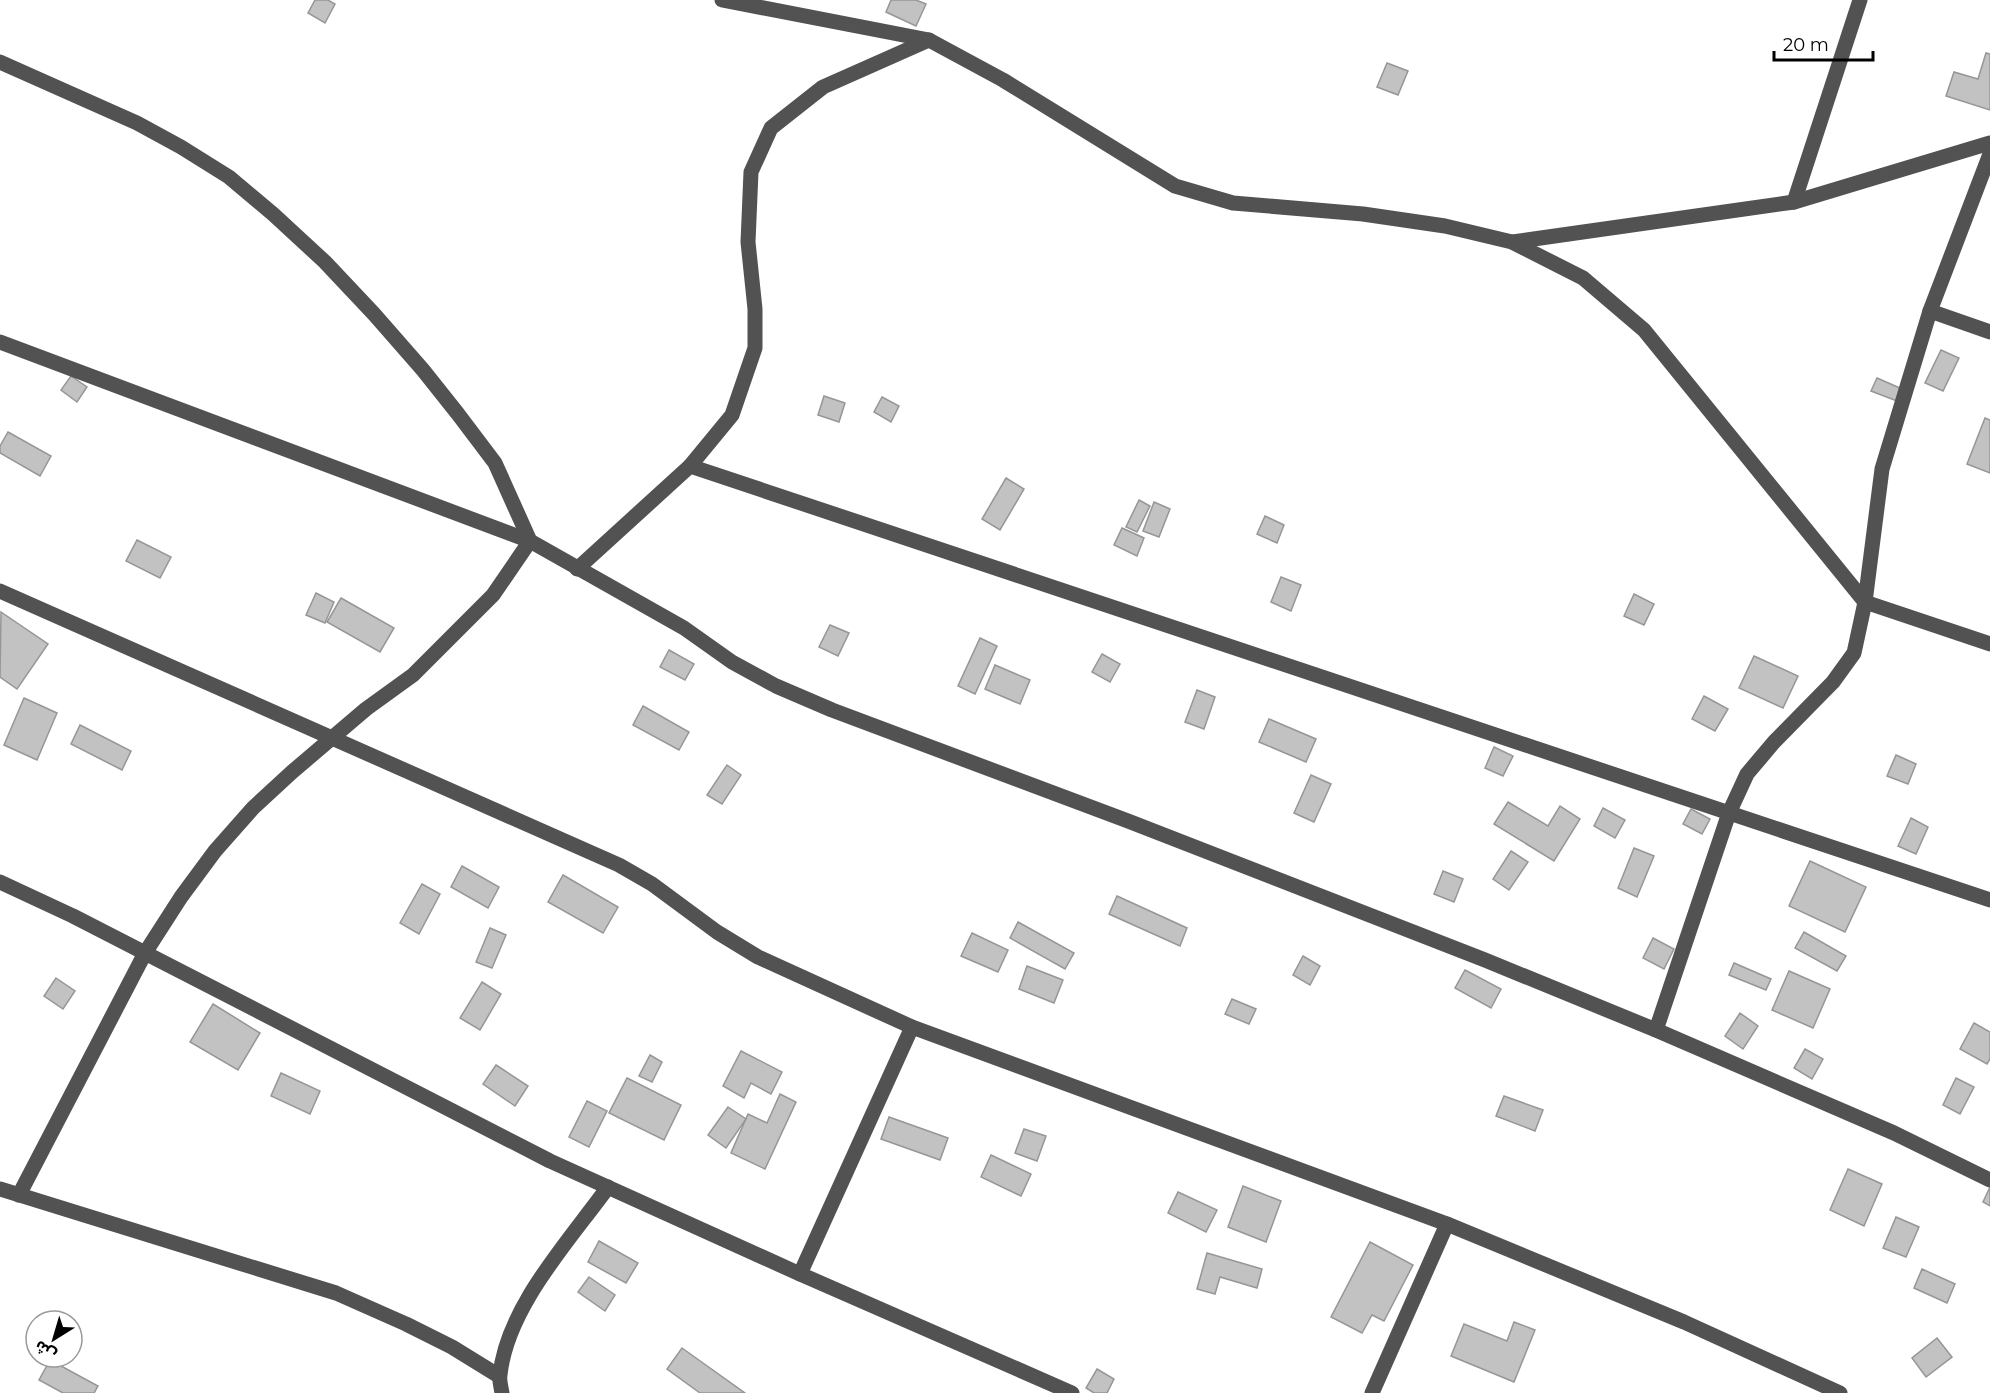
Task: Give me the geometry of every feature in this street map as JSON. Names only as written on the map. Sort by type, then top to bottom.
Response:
[{"type":"street","points":[[723,0],[928,40],[1003,80],[1175,186],[1233,203],[1363,214],[1445,226],[1512,242],[1583,278],[1644,330],[1865,602],[1990,644]]},
{"type":"street","points":[[782,10],[797,0]]},
{"type":"street","points":[[1794,202],[1860,0]]},
{"type":"street","points":[[578,569],[690,466],[732,415],[755,348],[755,309],[748,242],[751,172],[771,128],[823,87],[928,40]]},
{"type":"street","points":[[0,62],[137,123],[181,147],[230,177],[273,214],[325,262],[423,370],[458,414],[495,463],[530,541]]},
{"type":"street","points":[[1512,242],[1794,202],[1990,143]]},
{"type":"street","points":[[1656,1030],[1729,813],[1747,774],[1774,742],[1833,682],[1854,653],[1865,602],[1882,469],[1930,311],[1990,154]]},
{"type":"street","points":[[1930,311],[1990,332]]},
{"type":"street","points":[[0,342],[530,541],[684,628],[732,662],[776,686],[831,710],[1128,821],[1429,938],[1656,1030],[1894,1133],[1990,1180]]},
{"type":"street","points":[[690,466],[1990,900]]},
{"type":"street","points":[[19,1195],[145,953],[181,897],[215,852],[253,808],[331,738],[413,675],[493,595],[530,541]]},
{"type":"street","points":[[0,591],[619,865],[652,884],[717,932],[758,957],[793,975],[912,1027],[1447,1224],[1684,1322],[1840,1393]]},
{"type":"street","points":[[0,882],[73,916],[550,1161],[1072,1393]]},
{"type":"street","points":[[800,1274],[912,1027]]},
{"type":"street","points":[[502,1393],[500,1376],[510,1331],[529,1296],[608,1187]]},
{"type":"street","points":[[0,1189],[336,1293],[452,1347],[500,1376]]},
{"type":"street","points":[[1372,1393],[1447,1224]]},
{"type":"building","points":[[315,0],[328,0],[335,4],[325,23],[308,13]]},
{"type":"building","points":[[891,0],[916,0],[926,4],[916,26],[886,12]]},
{"type":"building","points":[[1986,53],[1990,54],[1990,110],[1946,96],[1954,72],[1978,79]]},
{"type":"building","points":[[1387,63],[1408,71],[1398,95],[1377,87]]},
{"type":"building","points":[[1941,350],[1959,358],[1943,391],[1925,383]]},
{"type":"building","points":[[71,376],[87,387],[77,402],[61,390]]},
{"type":"building","points":[[1877,378],[1902,389],[1897,401],[1871,391]]},
{"type":"building","points":[[824,396],[845,403],[839,422],[818,415]]},
{"type":"building","points":[[882,397],[899,406],[891,422],[874,412]]},
{"type":"building","points":[[1985,418],[1990,420],[1990,473],[1967,464]]},
{"type":"building","points":[[8,432],[51,456],[40,476],[0,453],[0,446]]},
{"type":"building","points":[[1006,478],[1024,489],[1000,530],[982,519]]},
{"type":"building","points":[[1139,500],[1150,506],[1137,532],[1126,527]]},
{"type":"building","points":[[1154,502],[1170,509],[1159,537],[1143,531]]},
{"type":"building","points":[[1265,516],[1284,525],[1277,543],[1257,534]]},
{"type":"building","points":[[1122,528],[1144,538],[1137,556],[1114,545]]},
{"type":"building","points":[[137,540],[171,557],[160,578],[126,561]]},
{"type":"building","points":[[1281,577],[1301,585],[1291,611],[1271,602]]},
{"type":"building","points":[[316,593],[334,602],[325,623],[306,615]]},
{"type":"building","points":[[1634,594],[1654,604],[1644,625],[1624,616]]},
{"type":"building","points":[[341,598],[394,628],[380,652],[327,622]]},
{"type":"building","points":[[1,612],[48,644],[17,689],[0,677]]},
{"type":"building","points":[[830,625],[849,633],[838,656],[819,647]]},
{"type":"building","points":[[980,638],[997,646],[975,694],[958,686]]},
{"type":"building","points":[[669,650],[694,664],[685,680],[660,667]]},
{"type":"building","points":[[1102,654],[1120,664],[1110,682],[1092,672]]},
{"type":"building","points":[[1754,656],[1798,676],[1783,708],[1739,688]]},
{"type":"building","points":[[995,665],[1030,680],[1020,704],[985,689]]},
{"type":"building","points":[[1197,690],[1215,697],[1204,729],[1185,722]]},
{"type":"building","points":[[1704,696],[1728,709],[1715,731],[1692,719]]},
{"type":"building","points":[[24,698],[57,713],[37,760],[4,745]]},
{"type":"building","points":[[643,706],[689,732],[679,750],[633,725]]},
{"type":"building","points":[[1269,719],[1316,739],[1306,762],[1259,742]]},
{"type":"building","points":[[80,725],[131,751],[122,770],[71,744]]},
{"type":"building","points":[[1494,747],[1513,756],[1503,776],[1485,768]]},
{"type":"building","points":[[1896,755],[1916,764],[1908,784],[1887,776]]},
{"type":"building","points":[[727,765],[741,775],[722,804],[707,795]]},
{"type":"building","points":[[1311,775],[1331,784],[1314,822],[1294,813]]},
{"type":"building","points":[[1508,802],[1548,826],[1560,806],[1580,819],[1554,861],[1494,824]]},
{"type":"building","points":[[1603,808],[1625,820],[1615,838],[1594,826]]},
{"type":"building","points":[[1691,809],[1710,819],[1702,834],[1683,824]]},
{"type":"building","points":[[1911,818],[1928,827],[1916,854],[1898,846]]},
{"type":"building","points":[[1634,848],[1654,856],[1637,897],[1618,888]]},
{"type":"building","points":[[1511,851],[1528,862],[1509,890],[1493,879]]},
{"type":"building","points":[[1810,861],[1866,887],[1845,932],[1789,906]]},
{"type":"building","points":[[462,866],[499,887],[488,908],[451,887]]},
{"type":"building","points":[[1443,871],[1463,879],[1454,902],[1434,894]]},
{"type":"building","points":[[563,875],[618,907],[603,933],[548,902]]},
{"type":"building","points":[[422,884],[440,894],[419,934],[400,923]]},
{"type":"building","points":[[1117,896],[1187,928],[1180,946],[1109,914]]},
{"type":"building","points":[[1018,922],[1074,953],[1065,969],[1010,938]]},
{"type":"building","points":[[490,928],[506,935],[492,968],[476,962]]},
{"type":"building","points":[[1804,932],[1846,956],[1837,971],[1795,948]]},
{"type":"building","points":[[972,933],[1008,950],[998,972],[961,956]]},
{"type":"building","points":[[1653,938],[1674,949],[1664,969],[1643,958]]},
{"type":"building","points":[[1303,956],[1320,966],[1310,985],[1293,975]]},
{"type":"building","points":[[1734,963],[1771,979],[1766,990],[1729,975]]},
{"type":"building","points":[[1027,966],[1063,980],[1054,1003],[1019,989]]},
{"type":"building","points":[[1465,970],[1501,989],[1491,1008],[1455,988]]},
{"type":"building","points":[[1789,971],[1830,989],[1813,1028],[1772,1010]]},
{"type":"building","points":[[56,978],[75,991],[63,1009],[44,996]]},
{"type":"building","points":[[482,982],[501,994],[480,1030],[460,1018]]},
{"type":"building","points":[[1232,999],[1256,1009],[1249,1024],[1225,1014]]},
{"type":"building","points":[[213,1004],[260,1033],[238,1070],[190,1042]]},
{"type":"building","points":[[1740,1013],[1758,1026],[1743,1049],[1725,1036]]},
{"type":"building","points":[[1974,1023],[1990,1032],[1990,1059],[1987,1064],[1960,1049]]},
{"type":"building","points":[[1805,1049],[1823,1059],[1812,1079],[1794,1068]]},
{"type":"building","points":[[741,1051],[782,1072],[771,1094],[751,1083],[744,1098],[723,1086]]},
{"type":"building","points":[[650,1055],[662,1062],[652,1082],[639,1076]]},
{"type":"building","points":[[496,1065],[528,1086],[515,1106],[483,1084]]},
{"type":"building","points":[[281,1073],[320,1091],[310,1114],[271,1096]]},
{"type":"building","points":[[627,1078],[681,1105],[664,1140],[609,1113]]},
{"type":"building","points":[[1956,1078],[1974,1087],[1960,1114],[1943,1105]]},
{"type":"building","points":[[780,1094],[796,1102],[765,1169],[731,1153],[748,1114],[767,1123]]},
{"type":"building","points":[[1504,1096],[1543,1110],[1535,1131],[1496,1116]]},
{"type":"building","points":[[587,1101],[607,1111],[589,1147],[569,1137]]},
{"type":"building","points":[[728,1107],[746,1119],[726,1148],[708,1135]]},
{"type":"building","points":[[889,1117],[948,1138],[940,1160],[881,1139]]},
{"type":"building","points":[[1024,1129],[1046,1136],[1037,1161],[1015,1153]]},
{"type":"building","points":[[991,1155],[1031,1174],[1021,1196],[981,1177]]},
{"type":"building","points":[[1848,1169],[1882,1184],[1864,1226],[1830,1210]]},
{"type":"building","points":[[1243,1186],[1281,1201],[1266,1242],[1228,1227]]},
{"type":"building","points":[[1990,1187],[1990,1206],[1983,1202]]},
{"type":"building","points":[[1178,1192],[1217,1210],[1206,1232],[1168,1213]]},
{"type":"building","points":[[1896,1217],[1919,1227],[1906,1257],[1883,1248]]},
{"type":"building","points":[[599,1241],[638,1263],[626,1283],[588,1262]]},
{"type":"building","points":[[1370,1242],[1413,1265],[1384,1321],[1372,1315],[1362,1333],[1331,1317]]},
{"type":"building","points":[[1207,1253],[1262,1269],[1257,1288],[1220,1277],[1215,1294],[1197,1289]]},
{"type":"building","points":[[1922,1269],[1955,1284],[1947,1303],[1914,1288]]},
{"type":"building","points":[[589,1277],[615,1295],[605,1311],[578,1292]]},
{"type":"building","points":[[1514,1322],[1535,1330],[1514,1382],[1451,1356],[1464,1324],[1507,1341]]},
{"type":"building","points":[[1937,1338],[1952,1357],[1926,1377],[1912,1358]]},
{"type":"building","points":[[682,1348],[745,1393],[700,1393],[667,1369]]},
{"type":"building","points":[[45,1369],[67,1369],[98,1386],[94,1393],[63,1393],[39,1380]]},
{"type":"building","points":[[1097,1369],[1114,1379],[1107,1393],[1094,1393],[1086,1388]]}]
